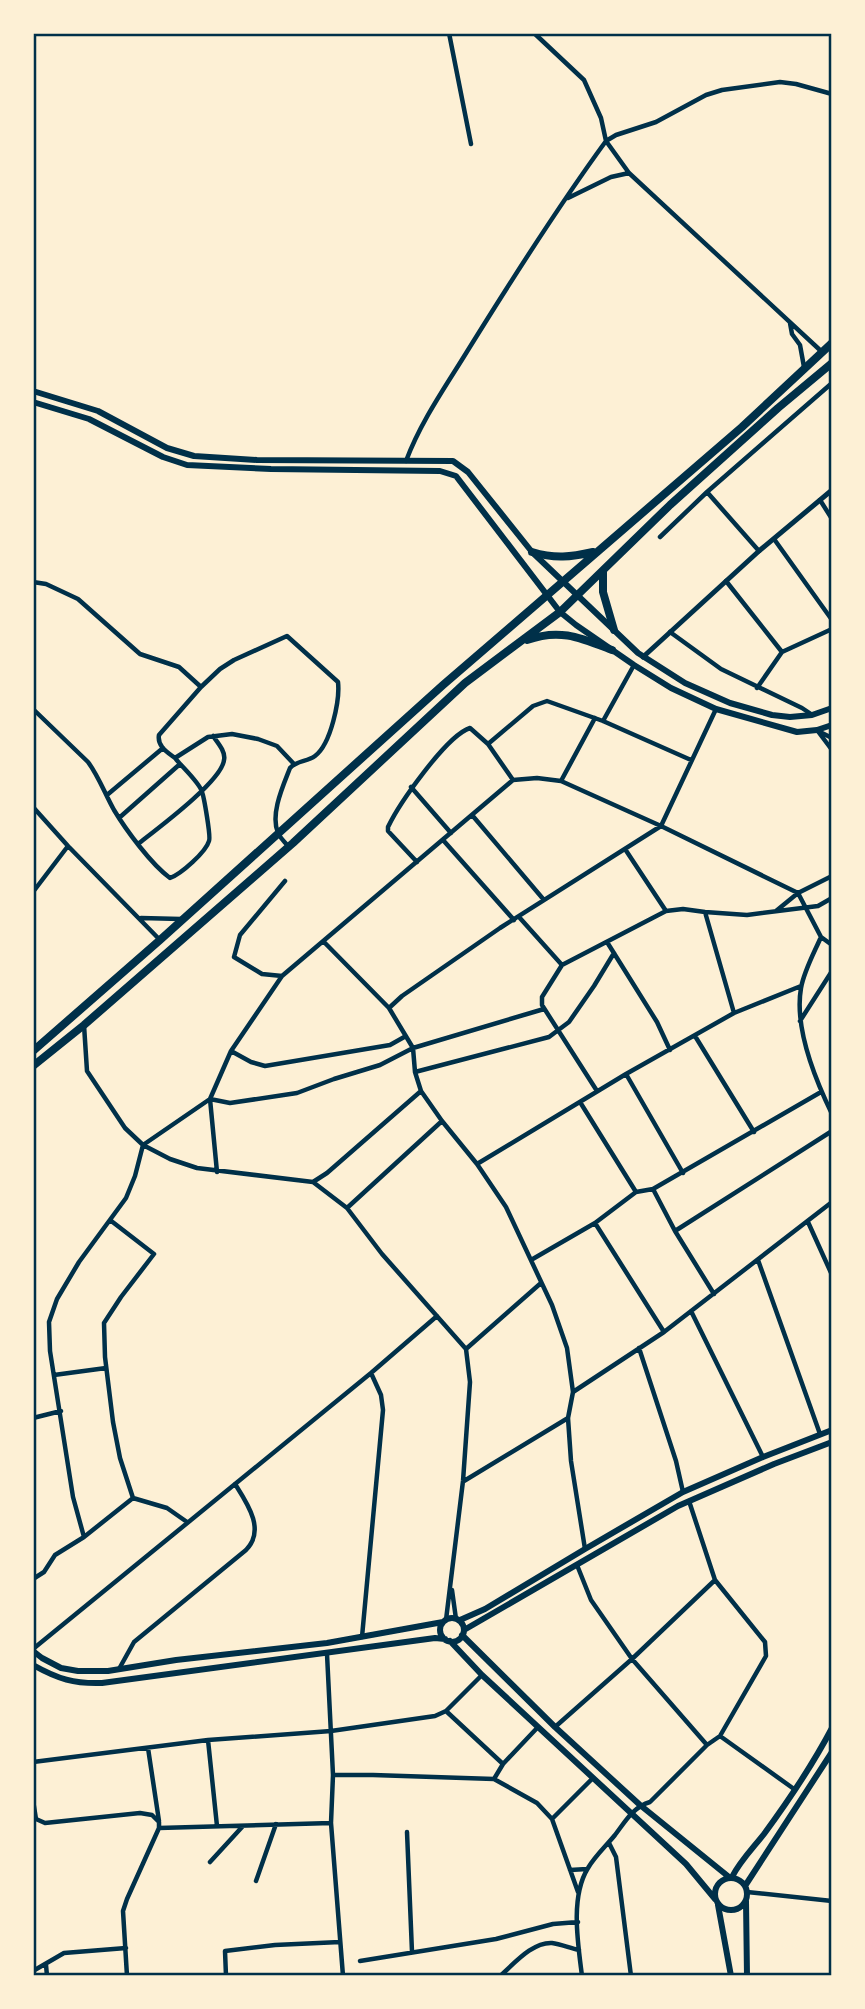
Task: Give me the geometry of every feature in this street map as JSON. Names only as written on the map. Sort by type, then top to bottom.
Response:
[{"type":"highway","points":[[35,1048],[184,919],[443,685],[742,427],[832,343]]},
{"type":"highway","points":[[33,1066],[289,847],[465,683],[560,612],[670,505],[832,363]]},
{"type":"highway","points":[[532,552],[552,558],[566,558],[596,551]]},
{"type":"highway","points":[[603,570],[603,592],[614,630]]},
{"type":"highway","points":[[518,643],[545,635],[568,634],[612,650]]},
{"type":"main road","points":[[33,391],[98,411],[167,448],[194,456],[257,460],[447,461],[459,464],[532,552],[643,657],[685,683],[730,703],[772,715],[812,715],[832,708]]},
{"type":"main road","points":[[33,402],[89,419],[163,457],[187,465],[440,471],[453,474],[560,612],[634,665],[671,688],[716,709],[797,732],[832,725]]},
{"type":"main road","points":[[33,1650],[61,1668],[78,1671],[119,1669],[327,1643],[458,1620],[485,1609],[683,1492],[832,1430]]},
{"type":"main road","points":[[33,1665],[65,1681],[91,1684],[435,1639],[457,1640],[463,1633],[612,1543],[689,1501],[832,1441]]},
{"type":"main road","points":[[458,1620],[463,1633],[555,1727],[640,1805],[730,1877],[737,1879],[746,1889]]},
{"type":"main road","points":[[444,1621],[441,1633],[447,1640],[686,1864],[717,1902],[727,1910],[733,1910],[746,1901]]},
{"type":"main road","points":[[731,1976],[717,1902],[717,1885],[730,1877],[764,1833],[832,1728]]},
{"type":"main road","points":[[747,1976],[746,1889],[832,1752]]},
{"type":"street","points":[[449,33],[471,144]]},
{"type":"street","points":[[534,33],[584,80],[601,118],[606,141],[629,173],[822,352]]},
{"type":"street","points":[[407,461],[412,445],[428,416],[503,294],[606,141],[656,122],[706,95],[722,90],[788,82],[832,94]]},
{"type":"street","points":[[567,198],[611,177],[629,173]]},
{"type":"street","points":[[790,323],[792,334],[800,345],[804,368]]},
{"type":"street","points":[[660,537],[707,492],[832,383]]},
{"type":"street","points":[[643,657],[759,551],[832,490]]},
{"type":"street","points":[[707,492],[759,551]]},
{"type":"street","points":[[820,500],[832,519]]},
{"type":"street","points":[[774,539],[832,620]]},
{"type":"street","points":[[726,581],[782,652]]},
{"type":"street","points":[[33,582],[46,584],[78,599],[140,654],[179,667],[201,687]]},
{"type":"street","points":[[757,688],[782,652],[832,629]]},
{"type":"street","points":[[670,632],[721,669],[812,715]]},
{"type":"street","points":[[33,709],[88,762],[119,818],[138,844],[170,878],[179,874],[209,843],[210,835],[202,790],[163,748],[158,740],[159,735],[220,669],[287,636],[338,682],[339,690],[329,735],[323,746],[317,755],[294,764],[288,772],[275,820],[278,835],[289,847]]},
{"type":"street","points":[[603,721],[634,665]]},
{"type":"street","points":[[488,744],[539,702],[547,701],[603,721],[691,760]]},
{"type":"street","points":[[389,1008],[402,996],[516,918],[661,826],[716,709]]},
{"type":"street","points":[[561,781],[595,718]]},
{"type":"street","points":[[417,862],[388,831],[388,827],[411,787],[453,739],[466,729],[473,729],[488,744],[513,780]]},
{"type":"street","points":[[817,730],[832,738]]},
{"type":"street","points":[[817,730],[831,748]]},
{"type":"street","points":[[175,758],[198,742],[213,736],[232,734],[266,741],[281,749],[294,764]]},
{"type":"street","points":[[138,844],[216,778],[225,763],[224,755],[213,736]]},
{"type":"street","points":[[107,795],[163,748]]},
{"type":"street","points":[[119,818],[180,764]]},
{"type":"street","points":[[217,1171],[210,1099],[231,1051],[282,976],[513,780],[537,778],[561,781],[798,893],[821,937],[832,945]]},
{"type":"street","points":[[411,787],[451,834]]},
{"type":"street","points":[[33,807],[160,940]]},
{"type":"street","points":[[472,815],[544,900]]},
{"type":"street","points":[[443,840],[562,965]]},
{"type":"street","points":[[33,891],[68,846]]},
{"type":"street","points":[[625,849],[666,911]]},
{"type":"street","points":[[775,911],[798,893],[832,876]]},
{"type":"street","points":[[282,976],[262,974],[234,957],[240,935],[285,881]]},
{"type":"street","points":[[597,1091],[542,1005],[542,997],[562,965],[666,911],[683,909],[747,915],[818,906],[832,898]]},
{"type":"street","points":[[705,912],[734,1013]]},
{"type":"street","points":[[140,918],[184,919]]},
{"type":"street","points":[[821,937],[801,986],[799,1010],[821,1093],[832,1114]]},
{"type":"street","points":[[324,942],[389,1008],[413,1048],[415,1072],[421,1091],[506,1207],[551,1305],[566,1348],[573,1392],[568,1418],[570,1461],[585,1549]]},
{"type":"street","points":[[607,942],[657,1022],[670,1050]]},
{"type":"street","points":[[415,1072],[549,1037],[569,1022],[614,953]]},
{"type":"street","points":[[800,1021],[832,971]]},
{"type":"street","points":[[477,1164],[597,1091],[734,1013],[801,986]]},
{"type":"street","points":[[84,1536],[73,1497],[50,1350],[49,1322],[57,1298],[79,1262],[126,1198],[143,1145],[210,1099],[230,1103],[297,1093],[380,1065],[413,1048],[544,1009]]},
{"type":"street","points":[[84,1025],[87,1071],[125,1128],[143,1145],[170,1159],[197,1168],[313,1182],[347,1208],[382,1254],[466,1349],[470,1382],[463,1481],[444,1621]]},
{"type":"street","points":[[231,1051],[265,1066],[390,1045],[406,1036]]},
{"type":"street","points":[[695,1036],[754,1132]]},
{"type":"street","points":[[626,1074],[683,1173]]},
{"type":"street","points":[[313,1182],[327,1173],[421,1091]]},
{"type":"street","points":[[531,1260],[595,1223],[636,1192],[653,1189],[683,1173],[821,1093]]},
{"type":"street","points":[[580,1102],[636,1192]]},
{"type":"street","points":[[347,1208],[442,1121]]},
{"type":"street","points":[[675,1231],[832,1132]]},
{"type":"street","points":[[653,1189],[714,1294]]},
{"type":"street","points":[[573,1392],[664,1332],[832,1202]]},
{"type":"street","points":[[110,1220],[154,1254],[104,1323],[113,1422],[120,1458],[133,1498]]},
{"type":"street","points":[[808,1222],[832,1275]]},
{"type":"street","points":[[595,1223],[664,1332]]},
{"type":"street","points":[[758,1260],[820,1434]]},
{"type":"street","points":[[466,1349],[541,1283]]},
{"type":"street","points":[[691,1311],[763,1457]]},
{"type":"street","points":[[33,1650],[437,1317]]},
{"type":"street","points":[[639,1348],[676,1461],[683,1492]]},
{"type":"street","points":[[54,1375],[106,1368]]},
{"type":"street","points":[[362,1637],[383,1409],[381,1395],[371,1373]]},
{"type":"street","points":[[33,1418],[61,1411]]},
{"type":"street","points":[[463,1481],[568,1418]]},
{"type":"street","points":[[119,1669],[134,1642],[254,1541],[255,1525],[235,1484]]},
{"type":"street","points":[[133,1498],[167,1507],[187,1522]]},
{"type":"street","points":[[33,1579],[44,1572],[55,1555],[133,1498]]},
{"type":"street","points":[[582,1976],[579,1893],[587,1869],[640,1805],[650,1802],[707,1745],[720,1737],[766,1656],[765,1642],[715,1580],[689,1501]]},
{"type":"street","points":[[577,1566],[591,1600],[632,1659],[707,1745]]},
{"type":"street","points":[[555,1727],[715,1580]]},
{"type":"street","points":[[451,1582],[458,1620]]},
{"type":"street","points":[[327,1654],[333,1775],[331,1823],[343,1976]]},
{"type":"street","points":[[33,1762],[208,1740],[331,1731],[435,1716],[446,1711],[482,1675]]},
{"type":"street","points":[[446,1711],[503,1764]]},
{"type":"street","points":[[494,1779],[503,1764],[538,1727]]},
{"type":"street","points":[[720,1737],[794,1789]]},
{"type":"street","points":[[208,1740],[217,1826]]},
{"type":"street","points":[[127,1976],[123,1911],[159,1825],[148,1748]]},
{"type":"street","points":[[333,1775],[494,1779],[537,1803],[552,1819],[579,1893]]},
{"type":"street","points":[[552,1819],[593,1777]]},
{"type":"street","points":[[33,1800],[36,1819],[45,1823],[139,1813],[152,1815],[159,1825]]},
{"type":"street","points":[[159,1825],[331,1823]]},
{"type":"street","points":[[256,1881],[276,1824]]},
{"type":"street","points":[[210,1862],[243,1825]]},
{"type":"street","points":[[407,1832],[412,1952]]},
{"type":"street","points":[[609,1842],[616,1857],[631,1976]]},
{"type":"street","points":[[570,1870],[587,1869]]},
{"type":"street","points":[[746,1889],[832,1901]]},
{"type":"street","points":[[360,1961],[496,1939],[553,1924],[578,1923]]},
{"type":"street","points":[[226,1976],[225,1951],[340,1942]]},
{"type":"street","points":[[500,1976],[531,1950],[542,1945],[551,1943],[579,1950]]},
{"type":"street","points":[[33,1971],[64,1953],[126,1948]]},
{"type":"street","points":[[46,1964],[47,1976]]}]
